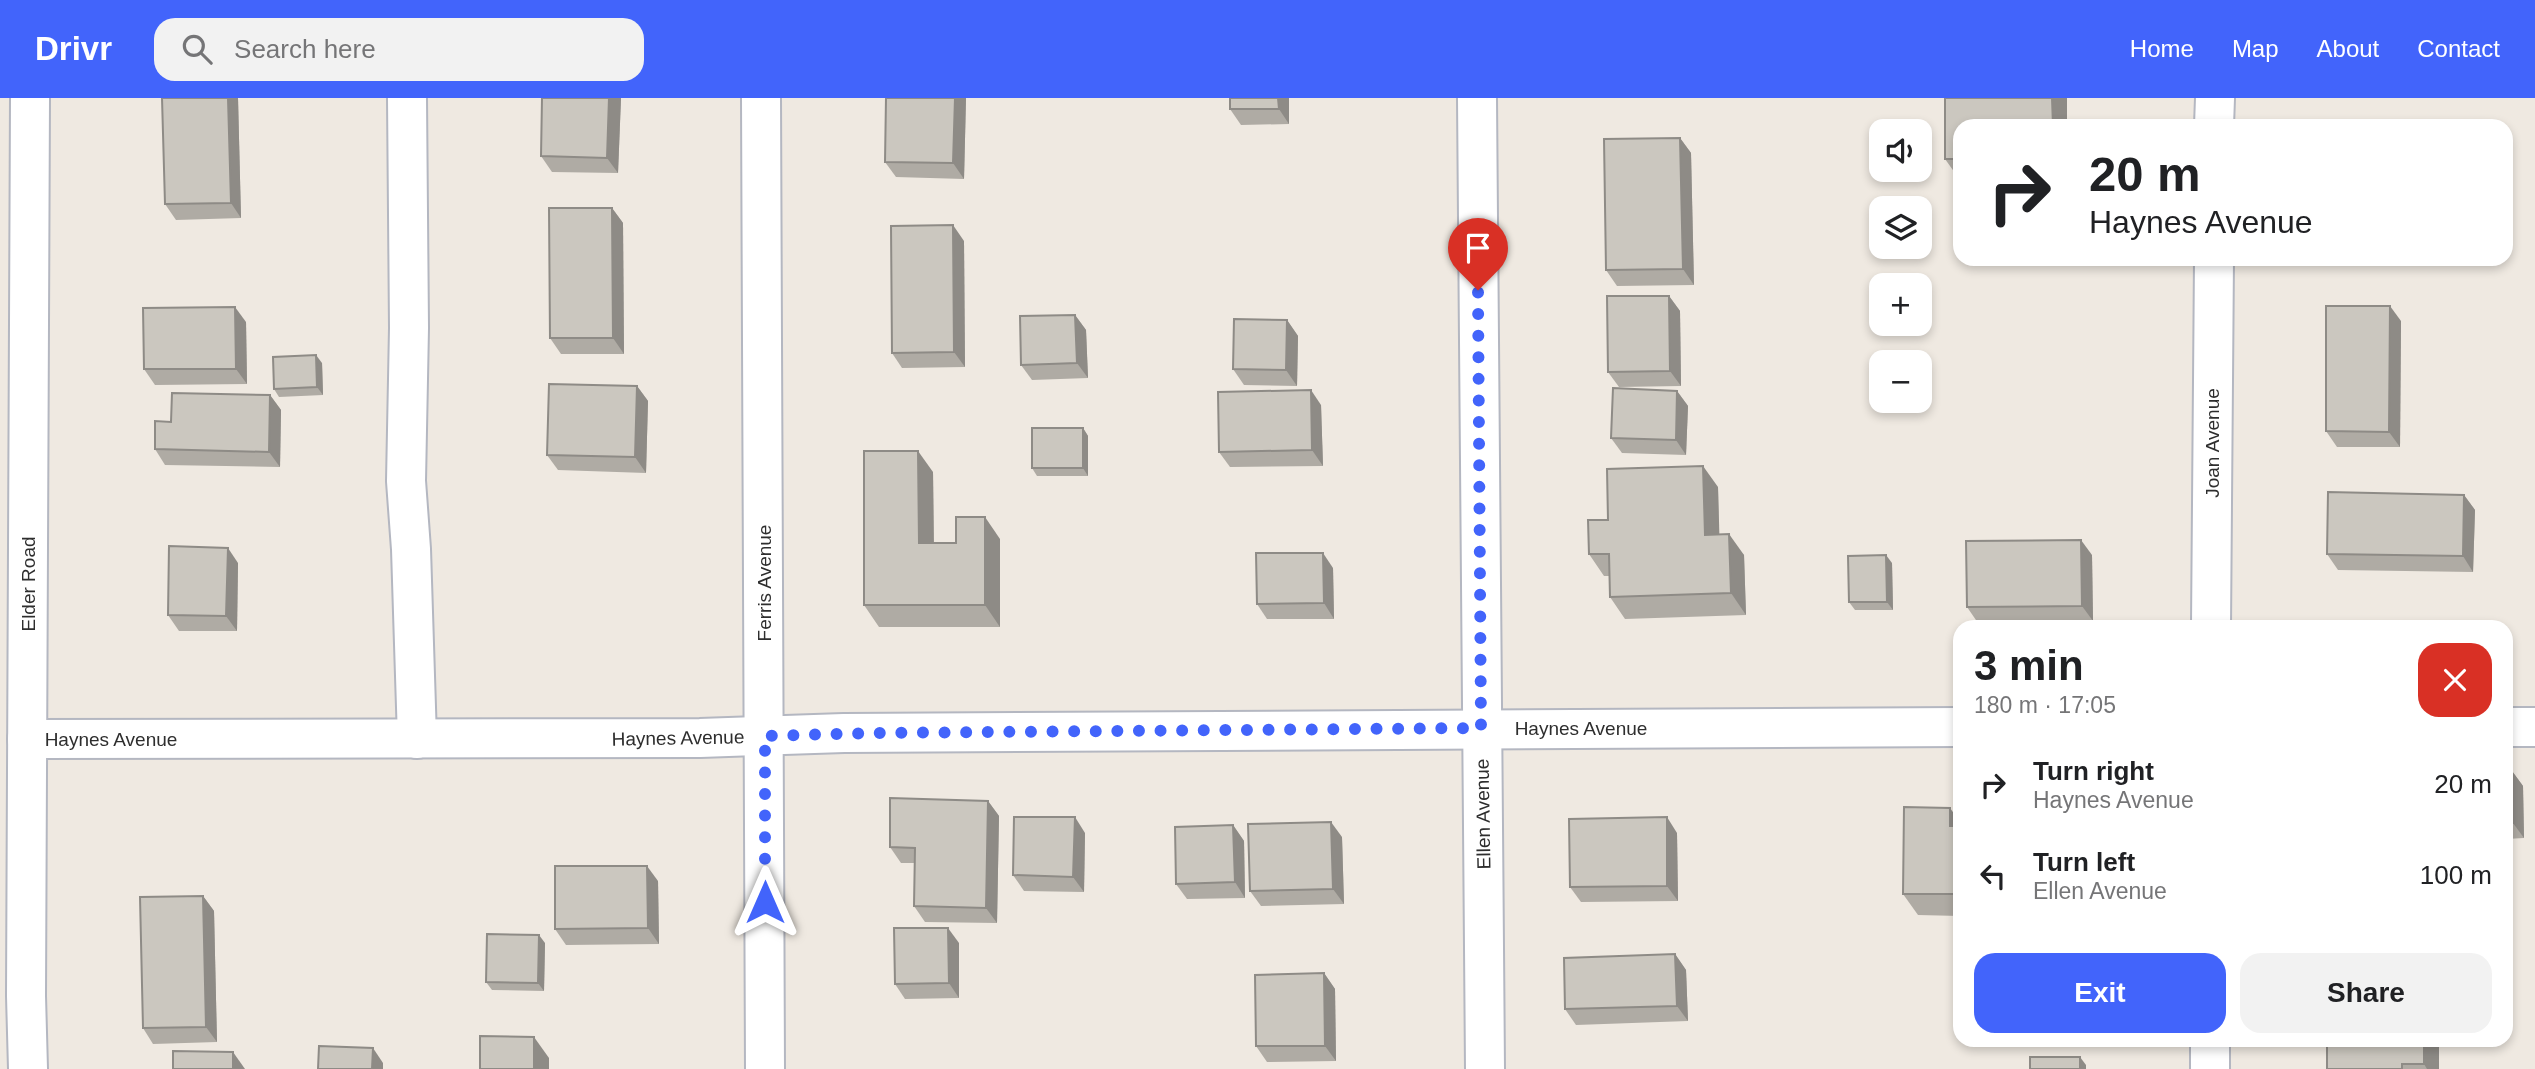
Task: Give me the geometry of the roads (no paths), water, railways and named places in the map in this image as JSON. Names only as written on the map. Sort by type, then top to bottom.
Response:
[{"type":"street","name":"Elder Road","points":[[28,1069],[30,98]]},
{"type":"street","points":[[407,98],[409,328],[406,481],[417,739]]},
{"type":"street","name":"Ferris Avenue","points":[[761,98],[765,1069]]},
{"type":"street","name":"Ellen Avenue","points":[[1477,98],[1485,1069]]},
{"type":"street","points":[[2214,119],[2215,98]]},
{"type":"street","name":"Joan Avenue","points":[[2211,620],[2214,266]]},
{"type":"street","name":"Haynes Avenue","points":[[27,739],[417,739],[1481,728],[1953,727]]},
{"type":"street","points":[[2513,727],[2535,727]]},
{"type":"street","points":[[2210,1047],[2210,1069]]}]
